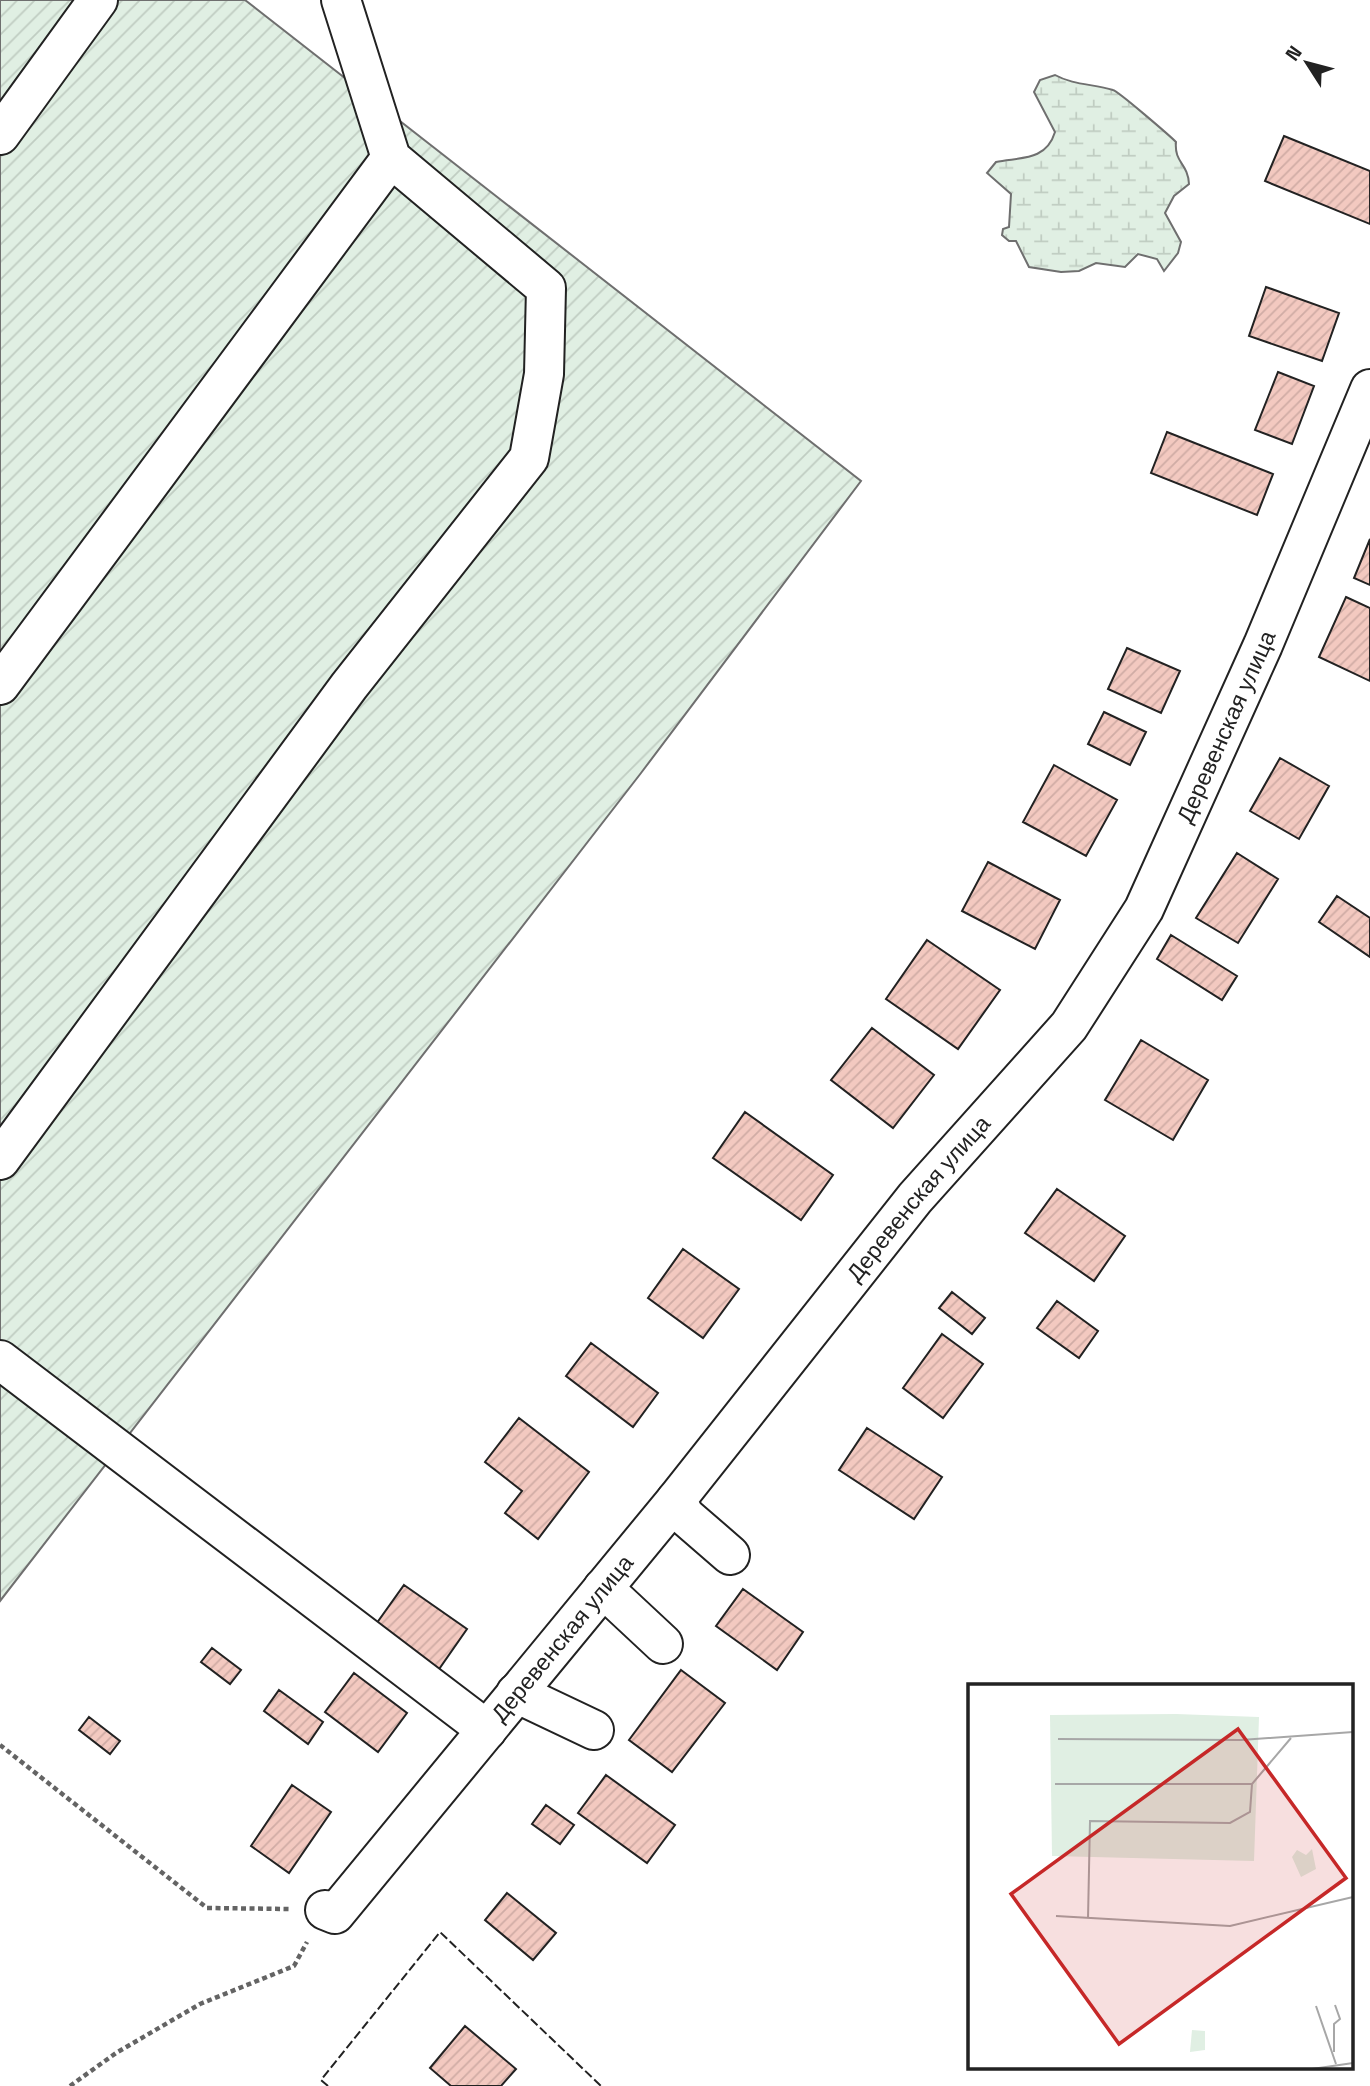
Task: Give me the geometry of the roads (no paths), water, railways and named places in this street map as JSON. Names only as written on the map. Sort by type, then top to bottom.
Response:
[{"type":"street","points":[[0,135],[98,0]]},
{"type":"street","points":[[0,1160],[349,686],[528,458],[544,374],[546,288],[391,158],[341,0]]},
{"type":"street","points":[[0,685],[391,158]]},
{"type":"street","name":"Деревенская улица","points":[[325,1910],[335,1914],[676,1500],[915,1199],[1069,1026],[1144,909],[1263,645],[1370,389]]},
{"type":"street","points":[[0,1360],[487,1730]]},
{"type":"street","points":[[676,1500],[685,1516],[730,1555]]},
{"type":"street","points":[[603,1588],[663,1644]]},
{"type":"street","points":[[516,1693],[594,1730]]}]
